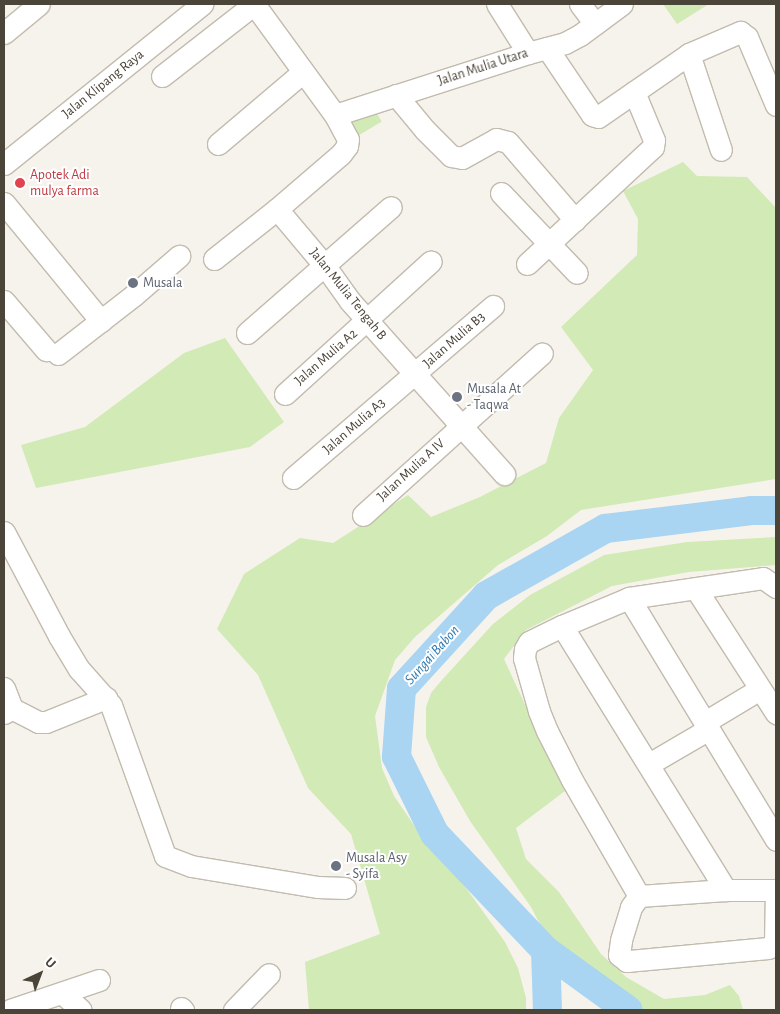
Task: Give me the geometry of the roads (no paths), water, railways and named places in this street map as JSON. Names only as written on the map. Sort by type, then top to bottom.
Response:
[{"type":"street","points":[[4,33],[39,4]]},
{"type":"street","name":"Jalan Klipang Raya","points":[[4,164],[202,4]]},
{"type":"street","points":[[162,76],[254,4],[335,115],[348,143],[341,154],[277,209],[214,259]]},
{"type":"street","points":[[497,4],[594,116],[600,116],[689,54],[737,32],[742,33],[747,38],[776,105]]},
{"type":"street","points":[[580,4],[594,24]]},
{"type":"street","name":"Jalan Mulia Utara","points":[[335,115],[571,41],[622,4]]},
{"type":"street","points":[[689,54],[721,150]]},
{"type":"street","points":[[218,144],[303,72]]},
{"type":"street","points":[[527,264],[653,147],[654,140],[634,92]]},
{"type":"street","points":[[396,95],[425,130],[451,156],[462,158],[496,139],[508,142],[575,220]]},
{"type":"street","points":[[501,193],[577,273]]},
{"type":"street","points":[[4,202],[101,321]]},
{"type":"street","points":[[248,333],[391,206]]},
{"type":"street","name":"Jalan Mulia Tengah B","points":[[277,209],[325,266],[350,301],[504,474]]},
{"type":"street","points":[[4,301],[52,352],[101,321],[179,256]]},
{"type":"street","name":"Jalan Mulia A2","points":[[285,394],[431,262]]},
{"type":"street","name":"Jalan Mulia B3","points":[[415,373],[492,306]]},
{"type":"street","name":"Jalan Mulia A IV","points":[[363,515],[542,353]]},
{"type":"street","name":"Jalan Mulia A3","points":[[293,478],[415,373]]},
{"type":"street","points":[[4,532],[64,645],[80,669],[106,698],[120,723],[162,852],[168,859],[191,866],[318,887],[345,888]]},
{"type":"street","points":[[639,896],[568,772],[544,724],[524,658],[525,649],[529,642],[629,598],[763,578],[776,586]]},
{"type":"street","points":[[696,589],[776,714]]},
{"type":"street","points":[[629,598],[776,840]]},
{"type":"street","points":[[562,626],[726,890]]},
{"type":"street","points":[[649,764],[760,689]]},
{"type":"street","points":[[6,703],[38,722],[46,722],[106,698]]},
{"type":"street","points":[[726,890],[776,890],[775,941],[771,947],[627,961],[620,957],[618,952],[631,906],[639,896],[726,890]]},
{"type":"street","points":[[234,1010],[249,1002],[269,974]]},
{"type":"street","points":[[10,1010],[99,980]]},
{"type":"street","points":[[62,993],[81,1010]]},
{"type":"waterway","name":"Sungai Babon","points":[[547,1010],[545,950],[434,833],[396,756],[401,688],[486,595],[605,528],[751,510],[776,510]]},
{"type":"waterway","points":[[545,950],[628,1010]]},
{"type":"place","name":"Apotek Adi mulya farma","points":[[20,183]]},
{"type":"place","name":"Musala","points":[[133,283]]},
{"type":"place","name":"Musala At - Taqwa","points":[[457,397]]},
{"type":"place","name":"Musala Asy - Syifa","points":[[336,866]]}]
